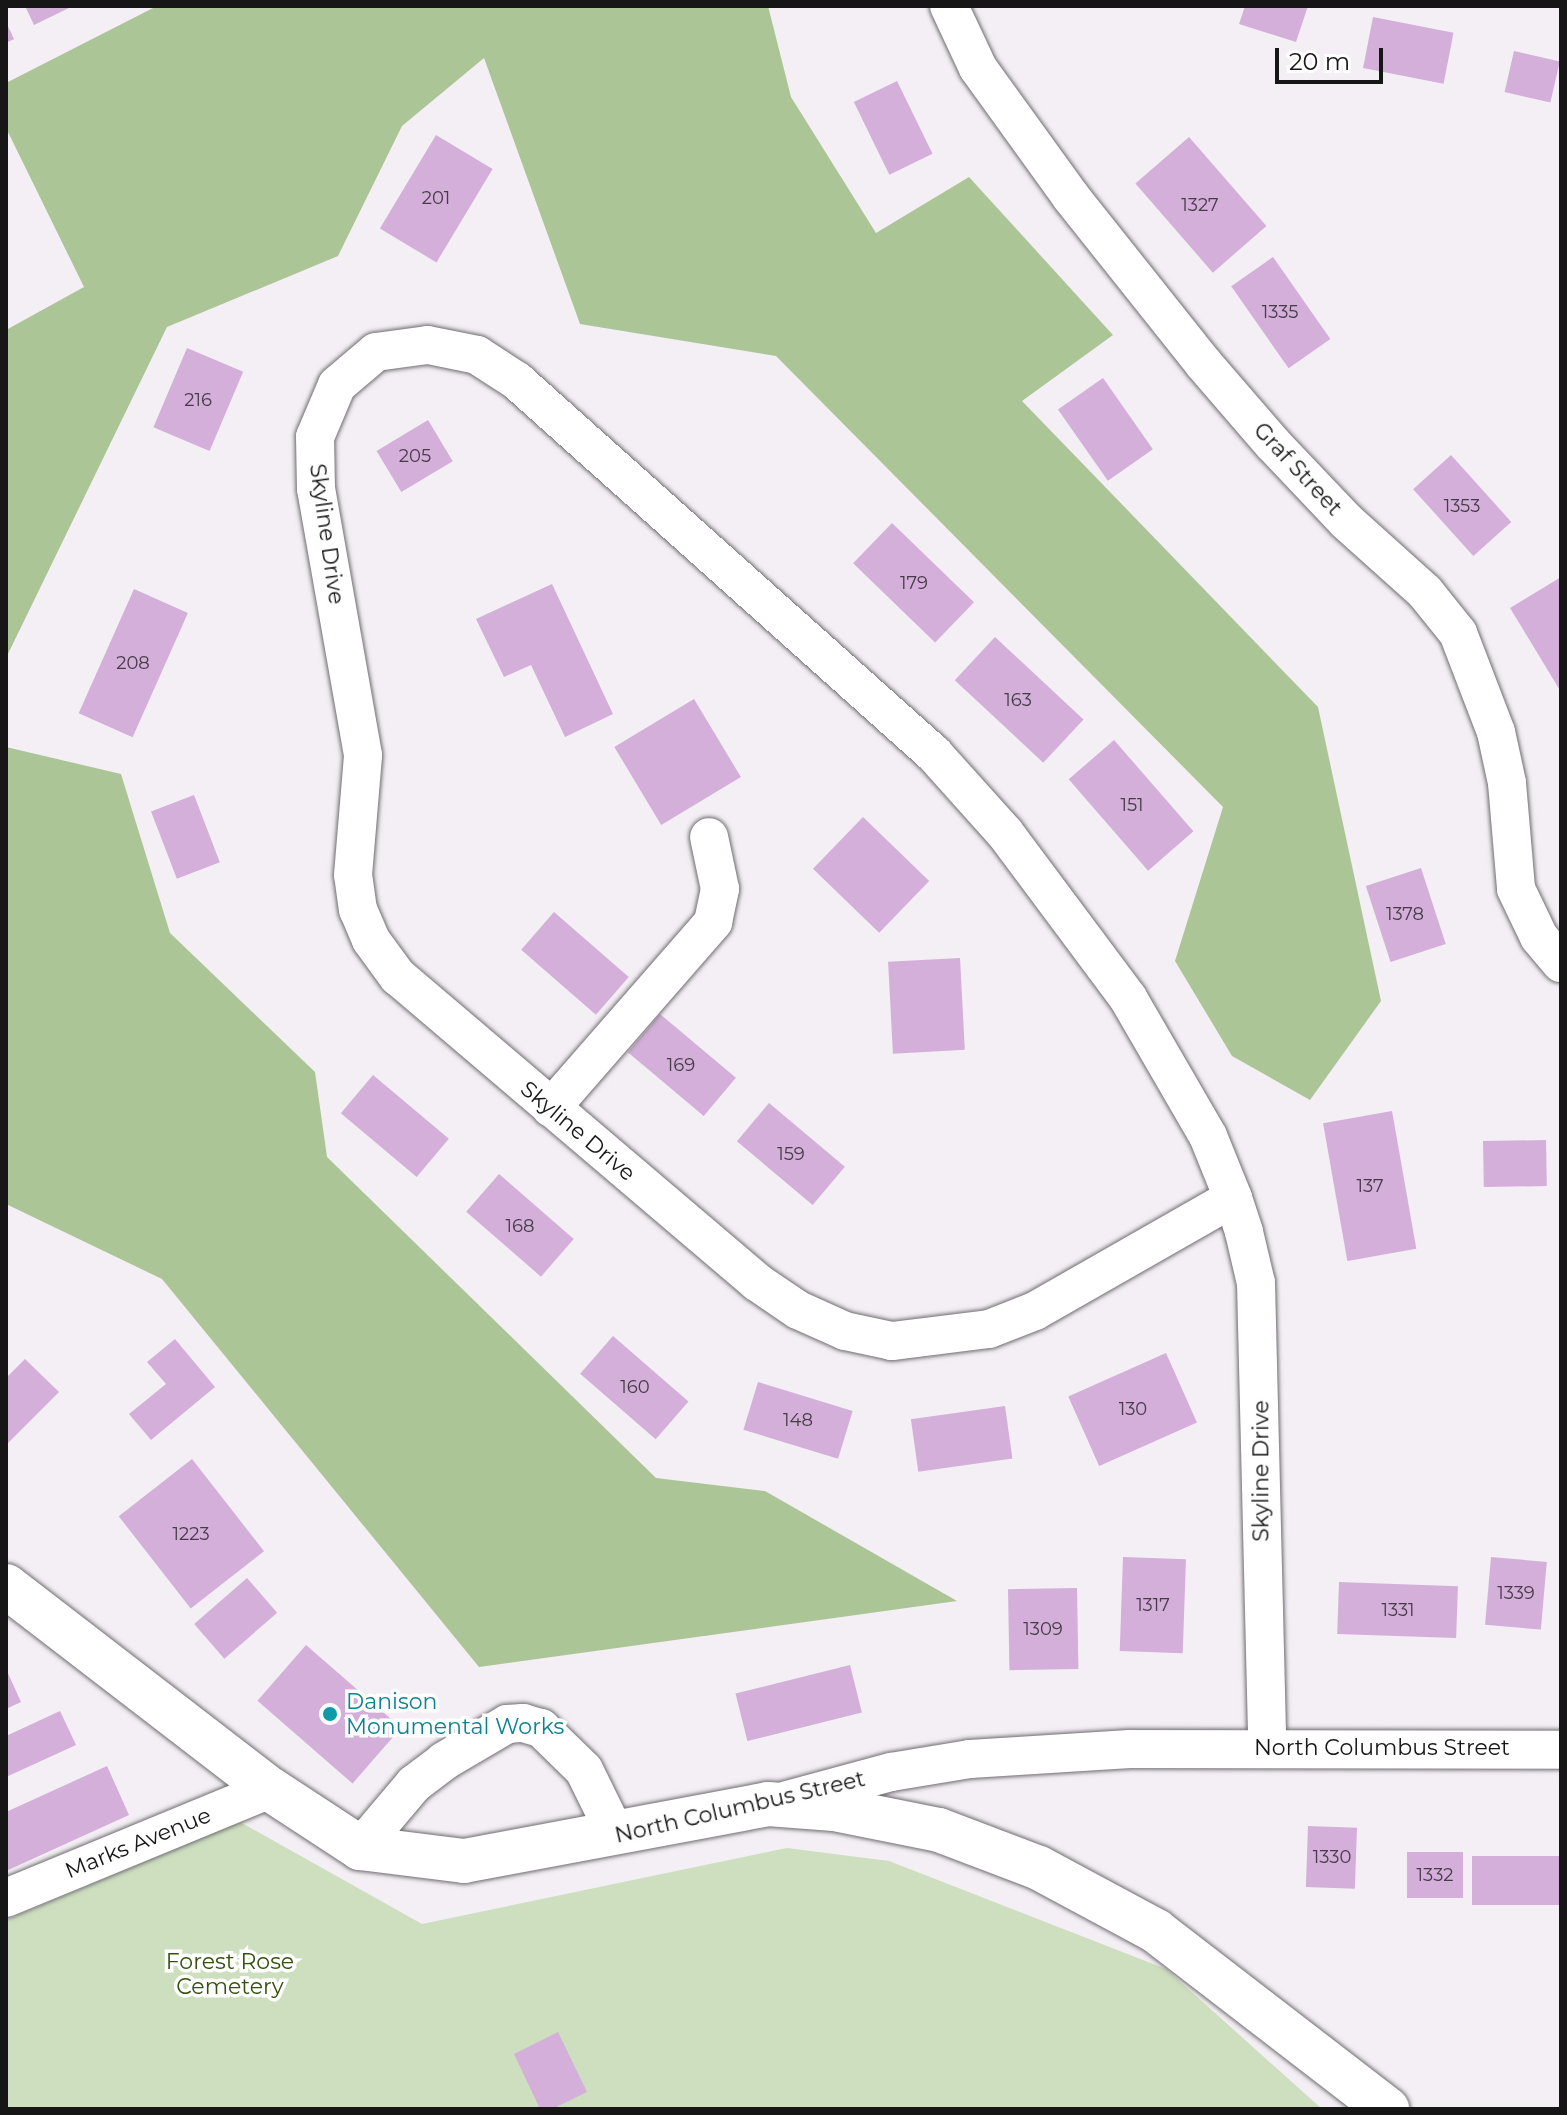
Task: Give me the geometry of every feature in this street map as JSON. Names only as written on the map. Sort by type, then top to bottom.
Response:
[{"type":"main road","name":"North Columbus Street","points":[[6,1587],[270,1789],[360,1848],[464,1861],[616,1835],[768,1804]]},
{"type":"main road","points":[[768,1804],[834,1809],[939,1830],[1087,1891],[1223,1978],[1387,2109]]},
{"type":"street","name":"Graf Street","points":[[949,6],[988,81],[1071,197],[1203,363],[1273,444],[1346,521],[1425,592],[1458,633],[1496,732],[1507,783],[1516,889],[1539,937],[1561,963]]},
{"type":"street","name":"Skyline Drive","points":[[1233,1198],[1035,1311],[989,1329],[892,1341],[845,1331],[798,1310],[757,1282],[398,977],[371,940],[358,910],[353,875],[363,755],[316,489],[315,437],[337,385],[376,352],[428,345],[461,349],[517,381],[934,754],[1014,844],[1128,998],[1185,1089],[1233,1198],[1256,1283],[1260,1336],[1267,1747]]},
{"type":"street","points":[[551,1108],[713,922],[720,889],[709,837]]},
{"type":"street","points":[[360,1848],[434,1769],[476,1740],[507,1724],[523,1723],[541,1728],[584,1770],[616,1835]]},
{"type":"street","name":"North Columbus Street","points":[[768,1804],[891,1772],[970,1759],[1267,1747],[1561,1750]]},
{"type":"street","name":"Marks Avenue","points":[[6,1898],[270,1789]]},
{"type":"green space","points":[[157,6],[768,6],[791,97],[876,233],[969,177],[1113,335],[1022,401],[1318,707],[1381,1001],[1310,1100],[1232,1056],[1175,961],[1223,807],[776,356],[580,324],[484,58],[402,126],[338,256],[167,327],[6,658],[6,330],[84,287],[6,128],[6,83]]},
{"type":"green space","points":[[6,747],[121,774],[170,933],[315,1072],[327,1157],[656,1478],[765,1491],[957,1601],[479,1667],[162,1279],[6,1204]]},
{"type":"green space","name":"Forest Rose Cemetery","points":[[240,1822],[422,1924],[787,1848],[889,1861],[1166,1969],[1322,2109],[6,2109],[6,1920]]},
{"type":"building","points":[[25,6],[73,6],[34,25]]},
{"type":"building","points":[[1245,6],[1308,6],[1296,42],[1239,24]]},
{"type":"building","points":[[1373,17],[1453,33],[1444,84],[1363,68]]},
{"type":"building","points":[[6,22],[14,39],[6,43]]},
{"type":"building","points":[[1514,51],[1560,62],[1550,102],[1505,92]]},
{"type":"building","points":[[897,81],[933,154],[889,175],[854,102]]},
{"type":"building","points":[[436,135],[493,169],[436,262],[380,228]]},
{"type":"building","points":[[1189,137],[1266,226],[1213,273],[1135,184]]},
{"type":"building","points":[[1273,257],[1330,339],[1289,368],[1231,286]]},
{"type":"building","points":[[187,348],[243,372],[210,451],[153,427]]},
{"type":"building","points":[[1103,378],[1153,449],[1108,481],[1058,410]]},
{"type":"building","points":[[428,420],[453,461],[401,492],[377,451]]},
{"type":"building","points":[[1451,455],[1511,522],[1473,556],[1413,489]]},
{"type":"building","points":[[892,523],[974,602],[935,642],[853,563]]},
{"type":"building","points":[[1561,577],[1561,692],[1510,608]]},
{"type":"building","points":[[552,584],[613,714],[565,737],[531,665],[504,677],[476,619]]},
{"type":"building","points":[[134,589],[188,613],[133,737],[79,713]]},
{"type":"building","points":[[995,637],[1083,720],[1043,763],[955,680]]},
{"type":"building","points":[[694,699],[741,777],[661,825],[614,747]]},
{"type":"building","points":[[1114,740],[1193,831],[1148,871],[1069,779]]},
{"type":"building","points":[[194,795],[220,862],[177,879],[151,811]]},
{"type":"building","points":[[863,817],[929,881],[879,933],[813,869]]},
{"type":"building","points":[[1421,868],[1446,944],[1391,962],[1366,886]]},
{"type":"building","points":[[554,912],[629,977],[596,1015],[521,950]]},
{"type":"building","points":[[960,958],[965,1050],[893,1054],[888,962]]},
{"type":"building","points":[[660,1014],[736,1078],[704,1116],[628,1052]]},
{"type":"building","points":[[373,1075],[449,1139],[417,1177],[341,1113]]},
{"type":"building","points":[[769,1103],[845,1167],[813,1205],[737,1141]]},
{"type":"building","points":[[1392,1111],[1416,1249],[1347,1261],[1323,1123]]},
{"type":"building","points":[[1546,1140],[1547,1186],[1484,1187],[1483,1141]]},
{"type":"building","points":[[499,1174],[574,1239],[541,1277],[466,1212]]},
{"type":"building","points":[[613,1336],[688,1402],[656,1439],[580,1374]]},
{"type":"building","points":[[175,1339],[215,1387],[151,1440],[129,1414],[166,1384],[147,1362]]},
{"type":"building","points":[[1166,1353],[1197,1422],[1099,1466],[1068,1397]]},
{"type":"building","points":[[25,1359],[59,1392],[6,1445],[6,1378]]},
{"type":"building","points":[[758,1382],[853,1411],[838,1459],[743,1430]]},
{"type":"building","points":[[1005,1406],[1012,1458],[918,1472],[911,1419]]},
{"type":"building","points":[[192,1459],[264,1551],[191,1608],[119,1516]]},
{"type":"building","points":[[1123,1557],[1186,1559],[1183,1653],[1120,1651]]},
{"type":"building","points":[[1491,1557],[1547,1562],[1541,1630],[1485,1625]]},
{"type":"building","points":[[247,1578],[277,1613],[224,1659],[194,1624]]},
{"type":"building","points":[[1339,1582],[1458,1586],[1456,1638],[1337,1634]]},
{"type":"building","points":[[1077,1588],[1078,1669],[1009,1670],[1008,1589]]},
{"type":"building","name":"Danison Monumental Works","points":[[306,1645],[401,1728],[353,1784],[257,1701]]},
{"type":"building","points":[[850,1665],[862,1713],[747,1741],[736,1694]]},
{"type":"building","points":[[6,1669],[21,1702],[6,1709]]},
{"type":"building","points":[[60,1711],[76,1745],[6,1777],[6,1736]]},
{"type":"building","points":[[107,1766],[129,1815],[6,1871],[6,1812]]},
{"type":"building","points":[[1308,1826],[1357,1828],[1355,1889],[1306,1887]]},
{"type":"building","points":[[1407,1852],[1463,1852],[1463,1898],[1407,1898]]},
{"type":"building","points":[[1472,1856],[1561,1856],[1561,1905],[1472,1905]]},
{"type":"building","points":[[558,2032],[587,2092],[552,2109],[540,2109],[514,2054]]},
{"type":"place","name":"Danison Monumental Works","points":[[330,1714]]}]
